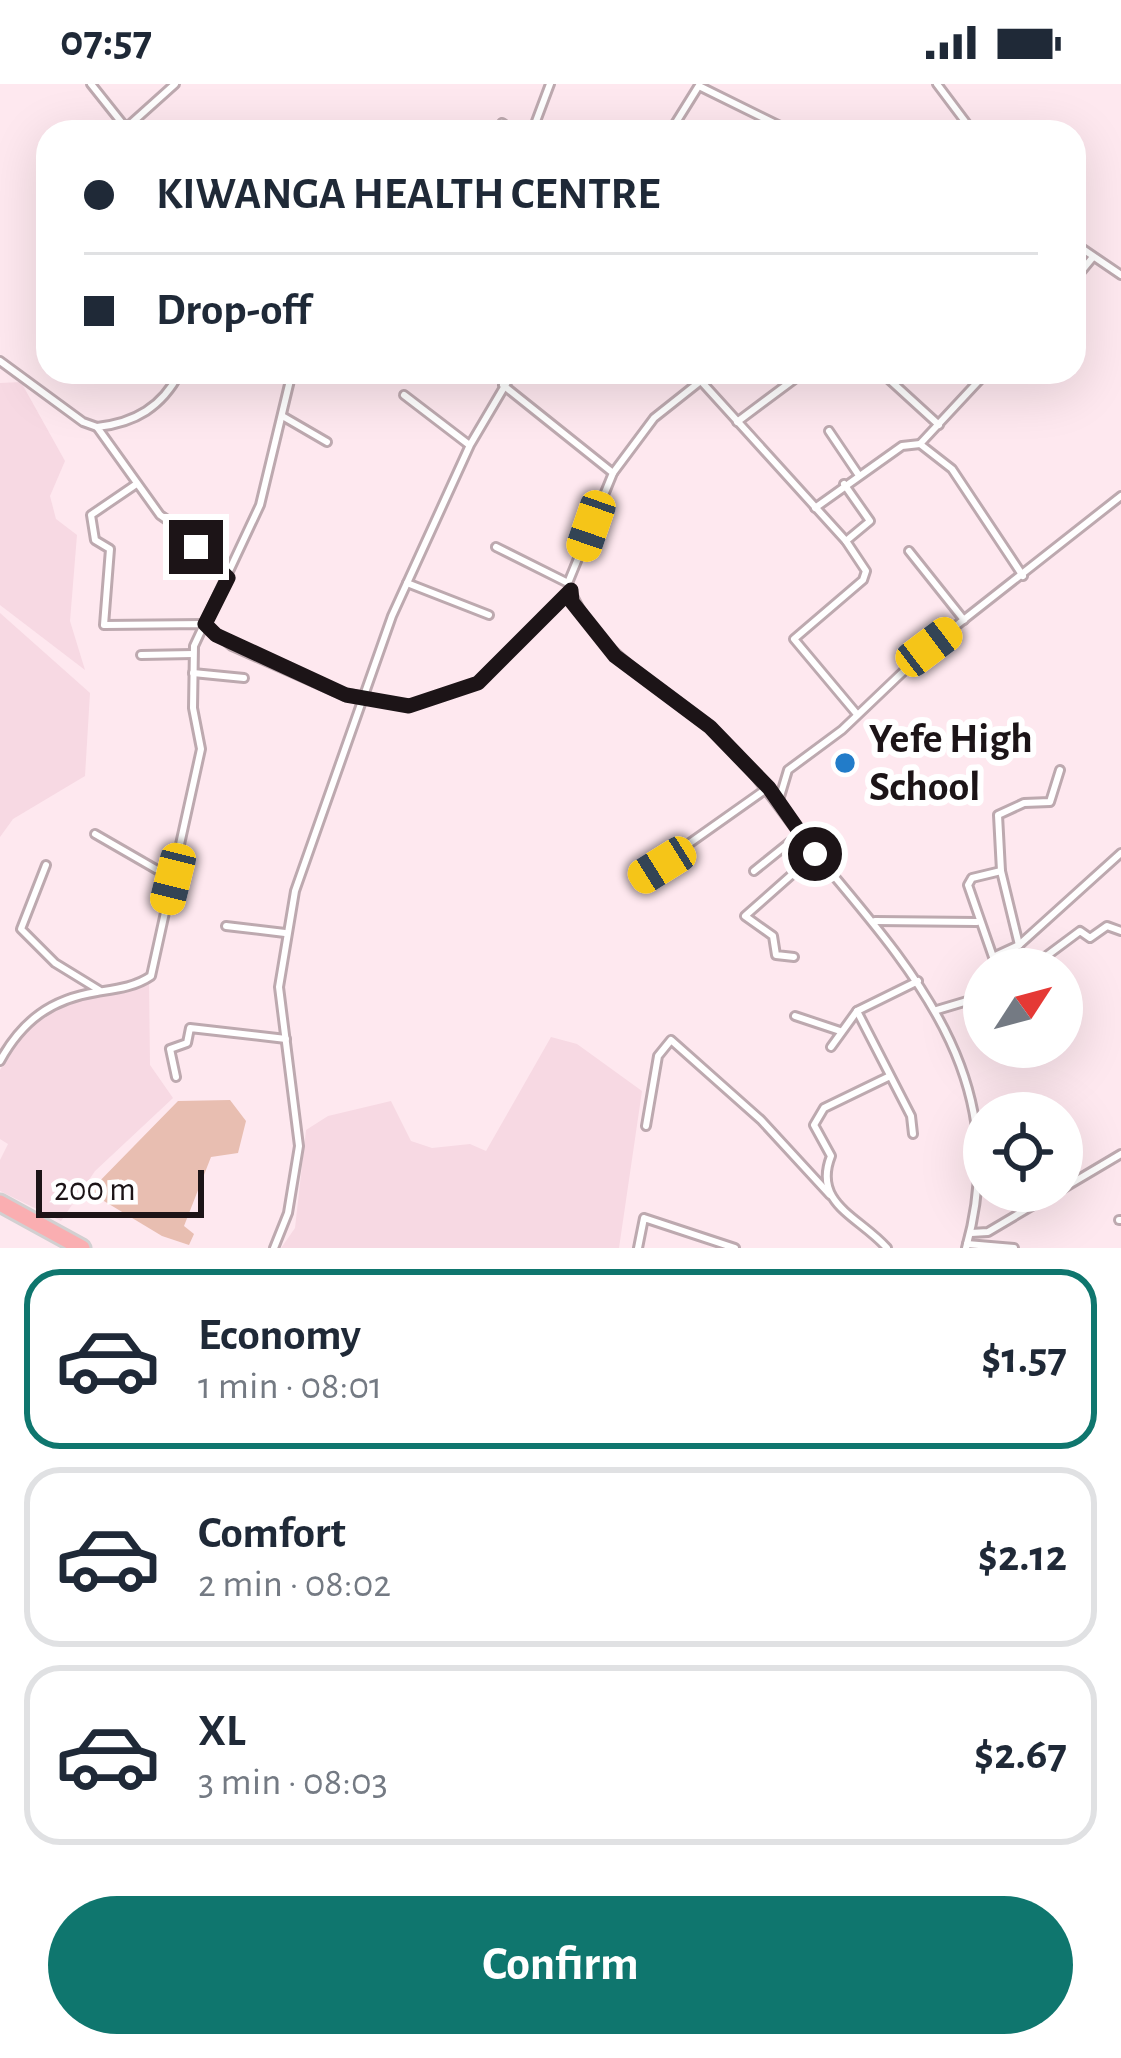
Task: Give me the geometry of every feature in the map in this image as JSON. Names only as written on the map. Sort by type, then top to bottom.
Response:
[{"type":"highway","points":[[0,1203],[82,1248]]},
{"type":"street","points":[[91,84],[120,120]]},
{"type":"street","points":[[135,120],[175,84]]},
{"type":"street","points":[[536,120],[550,84]]},
{"type":"street","points":[[937,84],[965,120]]},
{"type":"street","points":[[678,120],[700,85],[769,120]]},
{"type":"street","points":[[1086,252],[1121,275]]},
{"type":"street","points":[[1086,265],[1093,257]]},
{"type":"street","points":[[0,361],[82,422],[97,427],[136,419],[158,403],[171,384]]},
{"type":"street","points":[[0,1060],[27,1019],[67,1000],[151,976],[201,749],[194,654],[260,505],[290,384]]},
{"type":"street","points":[[135,484],[91,514],[94,539],[110,549],[101,622],[106,627],[205,624],[232,646],[362,700],[409,706],[478,683],[569,587],[613,473],[654,418],[695,384]]},
{"type":"street","points":[[704,384],[846,542],[866,572],[863,580],[794,639],[856,713]]},
{"type":"street","points":[[737,422],[788,384]]},
{"type":"street","points":[[894,384],[939,425]]},
{"type":"street","points":[[815,508],[902,446],[920,444],[976,384]]},
{"type":"street","points":[[274,1248],[288,1213],[298,1146],[279,987],[285,933],[362,700],[407,583],[503,385],[613,473]]},
{"type":"street","points":[[404,395],[470,445]]},
{"type":"street","points":[[284,417],[327,442]]},
{"type":"street","points":[[97,427],[135,484],[228,578]]},
{"type":"street","points":[[829,431],[858,474]]},
{"type":"street","points":[[920,444],[952,469],[1023,576]]},
{"type":"street","points":[[844,484],[870,521],[846,542]]},
{"type":"street","points":[[779,802],[788,770],[964,620],[1121,496]]},
{"type":"street","points":[[496,547],[569,587],[572,602],[615,656],[710,727],[769,788],[815,854],[875,921],[937,1010],[976,1108],[966,1246],[1014,1248]]},
{"type":"street","points":[[909,551],[964,620]]},
{"type":"street","points":[[407,583],[489,615]]},
{"type":"street","points":[[141,655],[194,654]]},
{"type":"street","points":[[193,673],[244,679]]},
{"type":"street","points":[[1019,945],[1001,871],[998,815],[1024,803],[1050,802],[1060,770]]},
{"type":"street","points":[[640,880],[769,788]]},
{"type":"street","points":[[95,834],[173,879]]},
{"type":"street","points":[[754,871],[800,835]]},
{"type":"street","points":[[1001,871],[969,880],[990,957],[1019,945],[1121,853]]},
{"type":"street","points":[[794,957],[776,956],[773,936],[746,916],[815,854]]},
{"type":"street","points":[[46,865],[21,929],[55,963],[106,991]]},
{"type":"street","points":[[875,921],[977,922]]},
{"type":"street","points":[[226,926],[285,933]]},
{"type":"street","points":[[1057,948],[1080,931],[1090,938],[1107,926],[1121,931]]},
{"type":"street","points":[[831,1047],[857,1011],[918,981]]},
{"type":"street","points":[[937,1010],[963,1002]]},
{"type":"street","points":[[857,1011],[910,1116],[913,1134]]},
{"type":"street","points":[[795,1016],[840,1031]]},
{"type":"street","points":[[176,1077],[170,1049],[188,1043],[190,1028],[286,1040]]},
{"type":"street","points":[[646,1126],[658,1056],[671,1040],[761,1120],[887,1248]]},
{"type":"street","points":[[830,1195],[824,1173],[831,1156],[814,1129],[816,1118],[824,1108],[888,1077]]},
{"type":"street","points":[[1083,1176],[1121,1154]]},
{"type":"street","points":[[970,1233],[988,1232],[1022,1212]]},
{"type":"street","points":[[638,1248],[644,1218],[716,1246],[735,1248]]},
{"type":"shaded area","points":[[21,382],[65,461],[50,496],[56,519],[77,535],[70,621],[85,670],[0,605],[0,383]]},
{"type":"shaded area","points":[[0,613],[90,693],[85,776],[13,819],[0,837]]},
{"type":"shaded area","points":[[149,982],[150,1065],[173,1098],[95,1171],[61,1221],[0,1191],[0,1160],[8,1144],[0,1139],[0,1070],[29,1021],[83,997]]},
{"type":"shaded area","points":[[551,1037],[577,1044],[642,1091],[619,1248],[281,1248],[295,1228],[306,1130],[328,1116],[391,1101],[411,1141],[432,1148],[470,1144],[486,1151]]},
{"type":"shaded area","points":[[230,1100],[246,1121],[238,1153],[211,1157],[184,1226],[194,1234],[189,1245],[162,1236],[89,1192],[178,1101]]},
{"type":"place","name":"Yefe High School","points":[[845,763]]},
{"type":"route","points":[[196,547],[228,578],[205,624],[216,635],[334,691],[394,706],[420,704],[478,683],[571,590],[572,602],[615,656],[710,727],[760,777],[815,854]]}]
